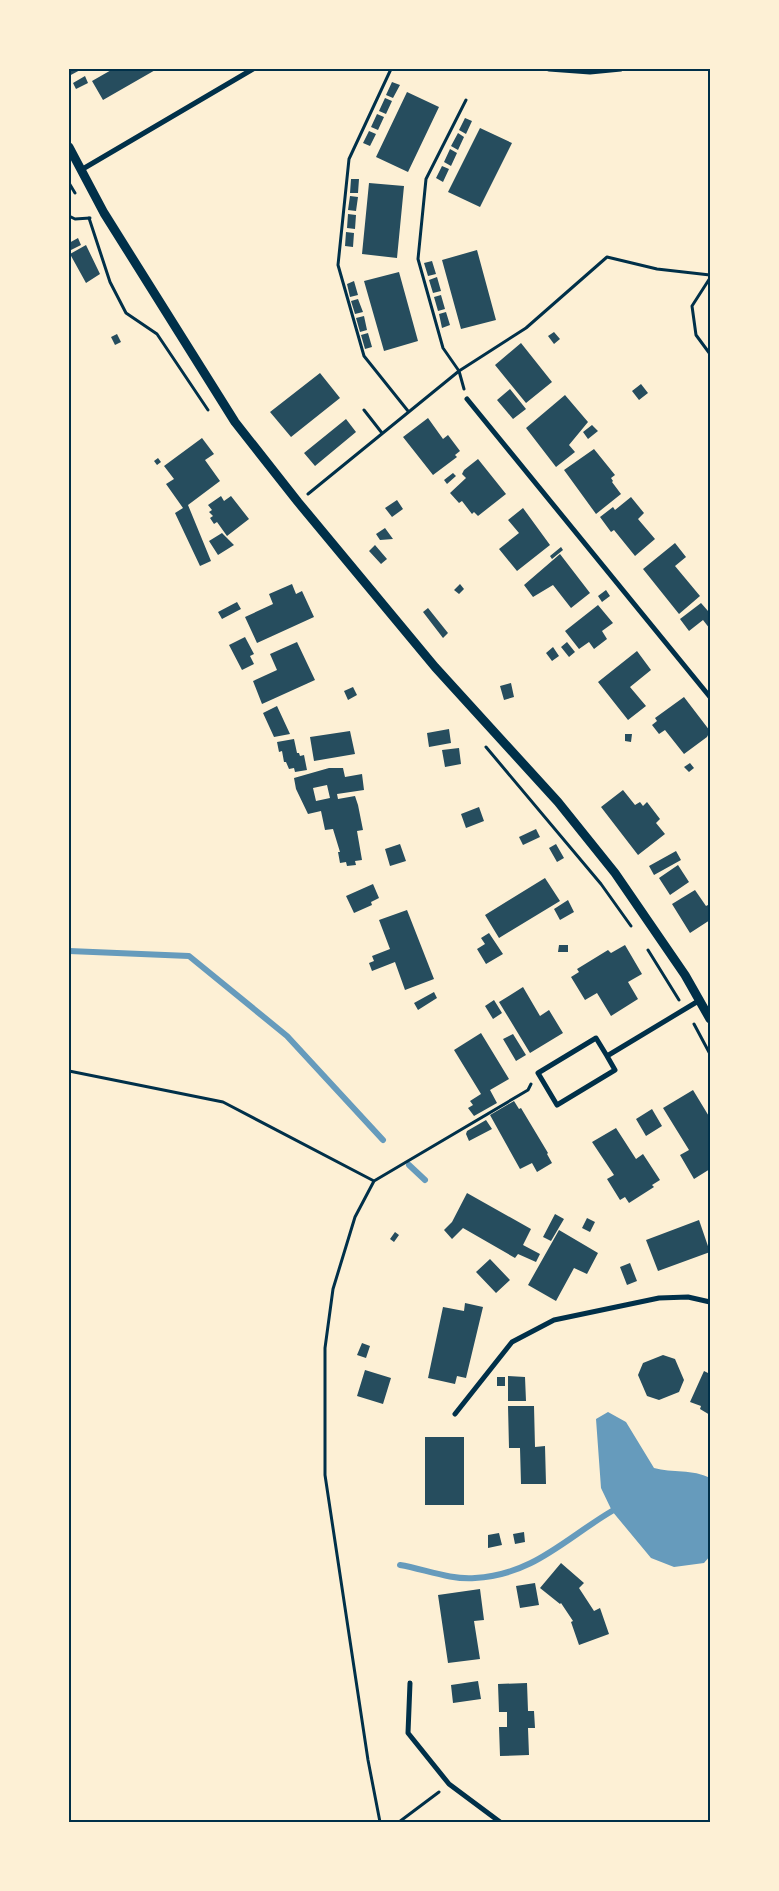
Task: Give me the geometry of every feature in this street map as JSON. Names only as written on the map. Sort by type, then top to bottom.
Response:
[{"type":"street","points":[[80,170],[253,69]]},
{"type":"street","points":[[549,69],[590,72],[621,69]]},
{"type":"street","points":[[69,148],[104,213],[235,422],[298,502],[435,667],[558,802],[615,873],[700,1000],[710,1019]]},
{"type":"street","points":[[467,399],[710,697]]},
{"type":"street","points":[[607,1056],[700,1000]]},
{"type":"street","points":[[596,1038],[607,1056],[615,1070],[557,1105],[538,1073],[596,1038]]},
{"type":"street","points":[[455,1414],[512,1342],[554,1320],[660,1298],[688,1297],[710,1302]]},
{"type":"street","points":[[410,1683],[408,1734],[449,1784],[500,1822]]},
{"type":"path","points":[[391,69],[349,159],[338,265],[364,356],[408,411]]},
{"type":"path","points":[[466,100],[426,179],[418,259],[443,348],[459,371],[467,399]]},
{"type":"path","points":[[69,216],[75,219],[89,218],[104,213]]},
{"type":"path","points":[[298,502],[459,371],[526,328],[607,257],[657,270],[710,277],[692,306],[696,335],[710,354]]},
{"type":"path","points":[[364,410],[382,433]]},
{"type":"path","points":[[69,1071],[223,1102],[374,1181]]},
{"type":"path","points":[[380,1822],[368,1760],[324,1475],[326,1348],[333,1289],[356,1217],[374,1181],[528,1090],[538,1073]]},
{"type":"path","points":[[399,1822],[449,1784]]},
{"type":"water","points":[[608,1412],[626,1422],[654,1468],[697,1473],[710,1478],[710,1556],[704,1563],[674,1567],[651,1558],[612,1511],[601,1488],[596,1419]]},
{"type":"building","points":[[69,69],[82,69],[69,76]]},
{"type":"building","points":[[113,69],[157,69],[103,100],[92,81]]},
{"type":"building","points":[[85,76],[88,83],[76,89],[73,83]]},
{"type":"building","points":[[392,82],[400,85],[393,98],[386,95]]},
{"type":"building","points":[[407,92],[439,107],[408,172],[376,157]]},
{"type":"building","points":[[385,98],[392,101],[386,114],[379,111]]},
{"type":"building","points":[[377,114],[384,117],[378,130],[371,127]]},
{"type":"building","points":[[465,118],[472,121],[466,134],[459,130]]},
{"type":"building","points":[[480,128],[512,143],[480,207],[448,192]]},
{"type":"building","points":[[369,131],[376,134],[370,146],[363,143]]},
{"type":"building","points":[[458,133],[464,137],[458,150],[451,146]]},
{"type":"building","points":[[450,149],[457,153],[451,166],[444,162]]},
{"type":"building","points":[[442,166],[449,169],[443,182],[436,178]]},
{"type":"building","points":[[351,179],[359,179],[358,193],[350,193]]},
{"type":"building","points":[[369,183],[404,186],[397,258],[362,254]]},
{"type":"building","points":[[350,196],[358,197],[356,211],[348,210]]},
{"type":"building","points":[[348,214],[356,215],[355,229],[347,228]]},
{"type":"building","points":[[346,232],[354,233],[353,247],[345,246]]},
{"type":"building","points":[[78,238],[81,245],[69,251],[69,243]]},
{"type":"building","points":[[86,245],[100,274],[86,283],[70,254]]},
{"type":"building","points":[[477,250],[496,320],[461,329],[442,260]]},
{"type":"building","points":[[432,261],[436,274],[428,276],[424,263]]},
{"type":"building","points":[[399,272],[418,341],[384,351],[364,281]]},
{"type":"building","points":[[437,277],[441,291],[433,293],[429,280]]},
{"type":"building","points":[[354,281],[358,295],[350,297],[347,284]]},
{"type":"building","points":[[441,295],[445,309],[438,311],[434,297]]},
{"type":"building","points":[[358,299],[363,312],[355,314],[351,301]]},
{"type":"building","points":[[446,312],[450,325],[442,328],[439,314]]},
{"type":"building","points":[[364,316],[367,330],[360,332],[356,318]]},
{"type":"building","points":[[554,332],[560,339],[554,344],[548,336]]},
{"type":"building","points":[[368,333],[372,347],[365,349],[361,335]]},
{"type":"building","points":[[117,334],[121,342],[115,345],[111,337]]},
{"type":"building","points":[[521,343],[552,382],[526,403],[495,365]]},
{"type":"building","points":[[320,373],[340,398],[291,437],[270,412]]},
{"type":"building","points":[[641,384],[648,393],[639,400],[632,391]]},
{"type":"building","points":[[510,389],[526,409],[513,419],[497,400]]},
{"type":"building","points":[[565,395],[588,422],[569,445],[575,452],[556,467],[526,428]]},
{"type":"building","points":[[428,418],[443,439],[448,435],[460,451],[455,455],[457,457],[433,475],[403,437]]},
{"type":"building","points":[[346,419],[356,432],[315,466],[304,453]]},
{"type":"building","points":[[592,425],[598,431],[588,439],[583,432]]},
{"type":"building","points":[[202,438],[214,454],[205,460],[220,481],[188,505],[211,561],[200,566],[175,513],[183,508],[166,484],[174,479],[164,466]]},
{"type":"building","points":[[594,449],[615,475],[611,478],[612,482],[621,494],[596,514],[564,470]]},
{"type":"building","points":[[158,458],[161,462],[157,465],[154,461]]},
{"type":"building","points":[[478,459],[506,494],[478,516],[474,512],[472,514],[462,501],[459,503],[450,493],[466,478],[462,474],[464,470]]},
{"type":"building","points":[[453,473],[456,476],[447,484],[444,480]]},
{"type":"building","points":[[221,496],[224,501],[231,496],[249,519],[227,536],[217,522],[214,524],[210,518],[213,516],[209,512],[212,510],[208,505]]},
{"type":"building","points":[[631,497],[644,513],[638,519],[655,539],[635,556],[614,530],[611,532],[600,517],[613,507],[615,510]]},
{"type":"building","points":[[397,500],[403,509],[392,517],[385,508]]},
{"type":"building","points":[[523,508],[550,545],[517,571],[499,549],[519,533],[508,520]]},
{"type":"building","points":[[385,528],[393,539],[380,540],[376,534]]},
{"type":"building","points":[[222,533],[234,545],[218,555],[209,541]]},
{"type":"building","points":[[675,543],[686,557],[675,566],[700,596],[679,614],[643,569]]},
{"type":"building","points":[[375,545],[387,559],[381,564],[369,551]]},
{"type":"building","points":[[561,547],[563,550],[552,559],[550,556]]},
{"type":"building","points":[[560,554],[590,593],[571,608],[553,585],[533,597],[524,585]]},
{"type":"building","points":[[292,584],[296,594],[302,591],[314,617],[257,643],[245,617],[273,604],[269,594]]},
{"type":"building","points":[[460,584],[464,589],[459,594],[454,590]]},
{"type":"building","points":[[606,590],[610,596],[602,602],[598,596]]},
{"type":"building","points":[[237,602],[241,609],[222,619],[218,612]]},
{"type":"building","points":[[701,603],[708,611],[710,609],[710,629],[703,620],[689,631],[680,619]]},
{"type":"building","points":[[598,605],[613,623],[602,631],[607,639],[594,649],[589,642],[579,649],[565,631]]},
{"type":"building","points":[[428,608],[448,633],[443,638],[423,612]]},
{"type":"building","points":[[245,637],[254,654],[250,656],[254,664],[242,670],[229,645]]},
{"type":"building","points":[[297,642],[315,680],[262,704],[253,681],[277,670],[270,654]]},
{"type":"building","points":[[567,642],[575,652],[569,657],[561,647]]},
{"type":"building","points":[[553,647],[559,656],[552,661],[546,653]]},
{"type":"building","points":[[637,651],[651,670],[630,687],[646,706],[628,720],[598,682]]},
{"type":"building","points":[[511,683],[514,697],[504,700],[500,686]]},
{"type":"building","points":[[353,687],[357,695],[348,700],[344,691]]},
{"type":"building","points":[[684,697],[710,731],[707,737],[684,754],[665,730],[659,734],[652,725],[657,721],[655,718]]},
{"type":"building","points":[[277,706],[290,734],[274,737],[263,713]]},
{"type":"building","points":[[449,729],[451,743],[429,747],[427,733]]},
{"type":"building","points":[[350,731],[355,754],[314,761],[310,737]]},
{"type":"building","points":[[625,734],[632,734],[631,742],[625,741]]},
{"type":"building","points":[[294,739],[297,753],[300,756],[304,755],[307,770],[295,772],[294,768],[289,769],[286,762],[284,762],[282,751],[279,752],[277,742]]},
{"type":"building","points":[[459,748],[461,764],[445,767],[442,750]]},
{"type":"building","points":[[690,763],[694,768],[689,772],[684,767]]},
{"type":"building","points":[[329,768],[343,768],[345,777],[362,774],[364,790],[337,794],[338,799],[355,796],[358,805],[363,830],[357,831],[362,860],[355,861],[356,865],[347,866],[346,862],[340,863],[338,852],[340,852],[333,829],[325,830],[321,811],[308,814],[296,789],[294,778]],"holes":[[[327,785],[330,798],[316,801],[313,788]]]},
{"type":"building","points":[[623,790],[635,805],[640,802],[643,806],[647,802],[660,819],[656,823],[665,834],[638,855],[601,807]]},
{"type":"building","points":[[479,807],[484,821],[466,828],[461,814]]},
{"type":"building","points":[[536,829],[540,837],[523,845],[519,837]]},
{"type":"building","points":[[400,844],[406,861],[390,866],[385,849]]},
{"type":"building","points":[[556,844],[564,858],[557,862],[549,848]]},
{"type":"building","points":[[676,851],[681,860],[654,875],[649,866]]},
{"type":"building","points":[[678,865],[689,882],[670,895],[659,878]]},
{"type":"building","points":[[545,878],[560,901],[499,938],[485,915]]},
{"type":"building","points":[[373,884],[379,898],[371,902],[372,905],[354,913],[346,896]]},
{"type":"building","points":[[695,890],[706,906],[710,904],[710,920],[690,933],[672,904]]},
{"type":"building","points":[[568,900],[574,912],[560,920],[554,909]]},
{"type":"building","points":[[407,910],[434,979],[405,990],[395,962],[372,971],[369,963],[374,961],[372,956],[390,949],[379,920]]},
{"type":"building","points":[[489,933],[503,954],[486,964],[477,949],[485,944],[481,938]]},
{"type":"building","points":[[559,945],[568,945],[568,952],[558,952]]},
{"type":"building","points":[[625,945],[642,974],[628,982],[638,999],[611,1016],[597,993],[585,1000],[571,977],[579,972],[577,969],[608,950],[611,953]]},
{"type":"building","points":[[523,987],[540,1016],[549,1010],[563,1033],[530,1053],[499,1002]]},
{"type":"building","points":[[434,992],[437,998],[418,1010],[414,1003]]},
{"type":"building","points":[[494,1000],[502,1013],[493,1019],[485,1006]]},
{"type":"building","points":[[481,1033],[509,1079],[490,1090],[497,1103],[474,1116],[468,1108],[473,1105],[470,1101],[481,1094],[454,1050]]},
{"type":"building","points":[[513,1034],[526,1055],[516,1061],[503,1039]]},
{"type":"building","points":[[693,1090],[710,1118],[710,1169],[694,1179],[680,1155],[689,1150],[663,1108]]},
{"type":"building","points":[[514,1101],[519,1109],[521,1108],[552,1163],[537,1172],[532,1163],[520,1169],[490,1115]]},
{"type":"building","points":[[652,1109],[662,1126],[646,1136],[636,1119]]},
{"type":"building","points":[[486,1120],[492,1129],[469,1141],[466,1134],[467,1131]]},
{"type":"building","points":[[616,1128],[636,1159],[643,1154],[660,1180],[652,1185],[654,1187],[629,1203],[625,1197],[620,1200],[607,1179],[614,1175],[592,1142]]},
{"type":"building","points":[[467,1193],[531,1229],[523,1245],[540,1254],[536,1262],[518,1254],[515,1258],[463,1228],[452,1239],[444,1230],[452,1222]]},
{"type":"building","points":[[555,1214],[564,1219],[551,1241],[543,1237]]},
{"type":"building","points":[[587,1218],[595,1222],[590,1232],[582,1228]]},
{"type":"building","points":[[699,1220],[710,1252],[658,1271],[646,1240]]},
{"type":"building","points":[[559,1230],[598,1253],[587,1274],[574,1268],[556,1301],[528,1285]]},
{"type":"building","points":[[395,1232],[399,1235],[394,1242],[390,1239]]},
{"type":"building","points":[[490,1259],[510,1280],[496,1293],[476,1272]]},
{"type":"building","points":[[630,1263],[637,1281],[627,1285],[620,1267]]},
{"type":"building","points":[[465,1303],[483,1307],[466,1378],[457,1376],[455,1384],[428,1378],[443,1307],[464,1311]]},
{"type":"building","points":[[362,1343],[370,1346],[366,1358],[357,1355]]},
{"type":"building","points":[[663,1355],[675,1359],[684,1380],[679,1392],[659,1400],[647,1396],[638,1375],[643,1363]]},
{"type":"building","points":[[365,1370],[391,1378],[383,1404],[357,1396]]},
{"type":"building","points":[[704,1371],[710,1374],[710,1415],[700,1409],[701,1406],[690,1402]]},
{"type":"building","points":[[508,1376],[525,1377],[526,1401],[508,1401]]},
{"type":"building","points":[[497,1377],[505,1377],[505,1386],[497,1386]]},
{"type":"building","points":[[508,1406],[534,1406],[535,1447],[545,1446],[546,1484],[521,1484],[520,1448],[509,1448]]},
{"type":"building","points":[[425,1437],[464,1437],[464,1505],[425,1505]]},
{"type":"building","points":[[524,1532],[525,1542],[515,1544],[513,1534]]},
{"type":"building","points":[[499,1533],[502,1545],[488,1548],[488,1535]]},
{"type":"building","points":[[561,1563],[584,1583],[579,1588],[594,1611],[600,1608],[609,1634],[579,1645],[571,1622],[573,1621],[561,1603],[540,1588]]},
{"type":"building","points":[[535,1583],[539,1605],[520,1608],[516,1586]]},
{"type":"building","points":[[480,1589],[484,1620],[474,1621],[480,1659],[448,1663],[438,1595]]},
{"type":"building","points":[[478,1681],[481,1699],[453,1703],[451,1685]]},
{"type":"building","points":[[527,1683],[528,1711],[534,1711],[535,1728],[528,1728],[529,1755],[500,1756],[499,1727],[507,1727],[507,1712],[499,1712],[498,1684]]},
{"type":"waterway","points":[[69,951],[189,956],[287,1036],[383,1140]]},
{"type":"waterway","points":[[409,1165],[425,1180]]},
{"type":"waterway","points":[[400,1565],[456,1577],[475,1578],[496,1575],[532,1563],[612,1511]]}]
